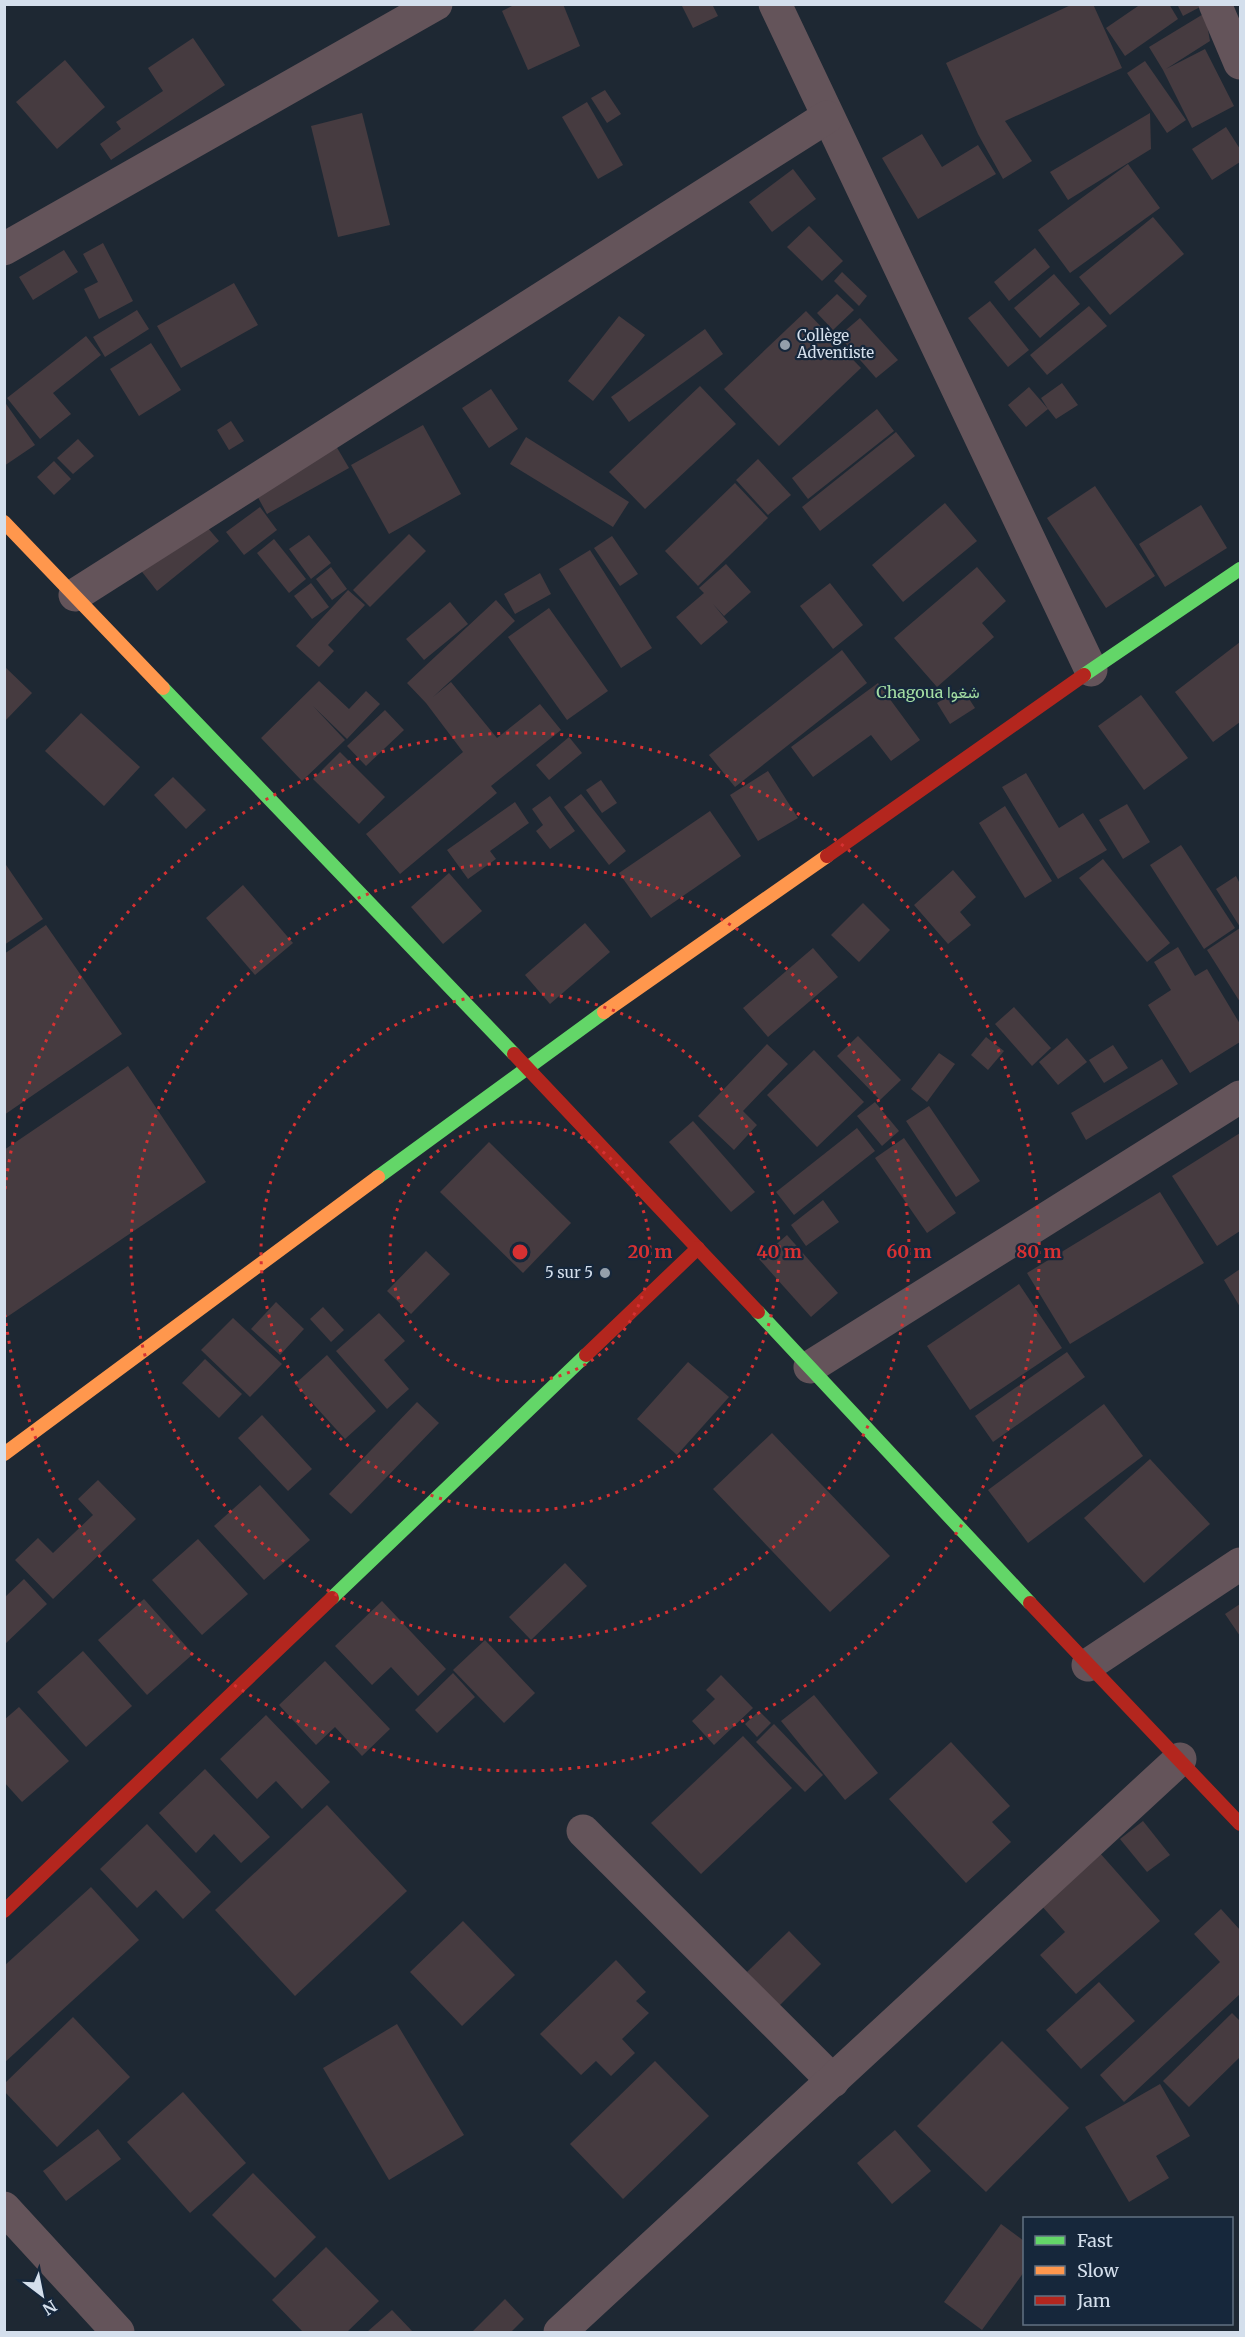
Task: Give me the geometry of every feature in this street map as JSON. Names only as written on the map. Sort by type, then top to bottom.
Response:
[{"type":"street","points":[[4,249],[436,4]]},
{"type":"street","points":[[775,4],[1091,670]]},
{"type":"street","points":[[1215,4],[1240,63]]},
{"type":"street","points":[[75,595],[827,117]]},
{"type":"street","points":[[4,522],[698,1248],[1240,1824]]},
{"type":"street","points":[[4,1454],[526,1067],[1240,568]]},
{"type":"street","points":[[810,1366],[1240,1097]]},
{"type":"street","points":[[4,1911],[698,1248]]},
{"type":"street","points":[[1088,1665],[1240,1564]]},
{"type":"street","points":[[560,2332],[1179,1759]]},
{"type":"street","points":[[583,1831],[833,2081]]},
{"type":"street","points":[[4,2208],[118,2332]]},
{"type":"building","points":[[516,4],[563,4],[580,46],[528,70],[502,11]]},
{"type":"building","points":[[681,4],[712,4],[718,16],[693,28]]},
{"type":"building","points":[[1073,4],[1093,4],[1122,68],[1005,121],[1032,161],[1003,179],[978,134],[946,63]]},
{"type":"building","points":[[1141,4],[1169,4],[1178,19],[1125,56],[1106,28]]},
{"type":"building","points":[[1177,4],[1201,4],[1202,6],[1183,16]]},
{"type":"building","points":[[1205,13],[1210,41],[1166,69],[1205,49],[1234,106],[1192,128],[1149,47]]},
{"type":"building","points":[[193,38],[225,85],[111,160],[100,144],[121,129],[116,122],[163,91],[148,68]]},
{"type":"building","points":[[65,60],[105,107],[57,149],[16,102]]},
{"type":"building","points":[[1145,61],[1186,120],[1167,133],[1127,73]]},
{"type":"building","points":[[605,90],[621,114],[607,123],[591,98]]},
{"type":"building","points":[[587,102],[623,165],[598,179],[562,117]]},
{"type":"building","points":[[362,113],[390,225],[338,237],[311,126]]},
{"type":"building","points":[[1150,113],[1151,149],[1068,200],[1050,172]]},
{"type":"building","points":[[1226,127],[1240,149],[1240,162],[1212,180],[1192,149]]},
{"type":"building","points":[[922,134],[942,167],[978,145],[996,174],[918,219],[882,158]]},
{"type":"building","points":[[1128,164],[1160,208],[1070,273],[1038,230]]},
{"type":"building","points":[[793,169],[816,199],[772,232],[749,202]]},
{"type":"building","points":[[1153,217],[1184,254],[1110,315],[1079,277]]},
{"type":"building","points":[[809,226],[843,261],[822,281],[787,247]]},
{"type":"building","points":[[103,243],[133,301],[99,319],[84,289],[98,282],[83,254]]},
{"type":"building","points":[[1035,248],[1050,267],[1009,301],[994,282]]},
{"type":"building","points":[[64,250],[78,272],[33,300],[19,277]]},
{"type":"building","points":[[842,272],[867,296],[859,306],[834,281]]},
{"type":"building","points":[[1054,274],[1080,304],[1040,338],[1014,308]]},
{"type":"building","points":[[234,283],[258,325],[181,368],[157,326]]},
{"type":"building","points":[[837,294],[854,310],[833,330],[817,313]]},
{"type":"building","points":[[990,301],[1029,350],[1008,367],[968,318]]},
{"type":"building","points":[[1089,306],[1107,326],[1047,375],[1030,355]]},
{"type":"building","points":[[137,310],[149,329],[105,357],[93,337]]},
{"type":"building","points":[[806,311],[861,368],[779,446],[724,389]]},
{"type":"building","points":[[619,316],[645,335],[593,401],[568,381]]},
{"type":"building","points":[[860,318],[898,360],[876,378],[839,336]]},
{"type":"building","points":[[705,329],[723,354],[629,422],[611,397]]},
{"type":"building","points":[[86,336],[101,355],[53,393],[71,414],[40,439],[7,398]]},
{"type":"building","points":[[151,343],[181,390],[139,416],[110,369]]},
{"type":"building","points":[[1062,383],[1078,405],[1056,419],[1041,398]]},
{"type":"building","points":[[700,386],[736,424],[645,509],[609,472]]},
{"type":"building","points":[[1029,387],[1048,409],[1026,427],[1008,405]]},
{"type":"building","points":[[491,389],[518,429],[489,448],[462,408]]},
{"type":"building","points":[[4,401],[35,445],[4,466]]},
{"type":"building","points":[[877,409],[894,431],[808,499],[792,478]]},
{"type":"building","points":[[231,421],[244,441],[229,450],[217,430]]},
{"type":"building","points":[[423,425],[461,494],[389,534],[351,465]]},
{"type":"building","points":[[896,432],[915,456],[820,531],[802,507]]},
{"type":"building","points":[[526,437],[629,502],[613,527],[510,464]]},
{"type":"building","points":[[78,439],[94,456],[73,474],[57,458]]},
{"type":"building","points":[[336,446],[349,468],[267,514],[255,492]]},
{"type":"building","points":[[758,459],[791,495],[768,515],[736,480]]},
{"type":"building","points":[[54,461],[71,479],[54,495],[37,477]]},
{"type":"building","points":[[735,483],[768,518],[698,586],[665,551]]},
{"type":"building","points":[[1095,486],[1155,576],[1106,608],[1047,518]]},
{"type":"building","points":[[945,503],[977,541],[903,602],[872,565]]},
{"type":"building","points":[[1201,505],[1227,548],[1165,587],[1139,544]]},
{"type":"building","points":[[260,507],[277,530],[244,555],[226,532]]},
{"type":"building","points":[[201,520],[219,541],[157,591],[139,568]]},
{"type":"building","points":[[409,534],[426,551],[370,607],[353,590]]},
{"type":"building","points":[[309,535],[331,563],[311,579],[289,549]]},
{"type":"building","points":[[612,536],[638,574],[620,586],[594,548]]},
{"type":"building","points":[[274,539],[306,579],[289,593],[257,553]]},
{"type":"building","points":[[590,550],[652,648],[621,668],[559,569]]},
{"type":"building","points":[[726,564],[751,592],[724,616],[713,604],[728,622],[701,645],[676,617],[704,593],[699,588]]},
{"type":"building","points":[[331,567],[347,589],[332,600],[316,579]]},
{"type":"building","points":[[977,567],[1006,601],[982,623],[994,637],[937,687],[894,638]]},
{"type":"building","points":[[540,573],[551,594],[515,614],[504,594]]},
{"type":"building","points":[[311,583],[329,607],[312,619],[294,596]]},
{"type":"building","points":[[830,583],[863,625],[833,649],[800,606]]},
{"type":"building","points":[[348,590],[365,605],[328,645],[334,651],[319,667],[296,646]]},
{"type":"building","points":[[496,600],[515,621],[433,697],[451,682],[497,738],[540,704],[561,730],[491,786],[497,793],[400,874],[366,834],[463,752],[426,703],[407,683]]},
{"type":"building","points":[[450,602],[468,624],[424,660],[406,639]]},
{"type":"building","points":[[549,608],[608,691],[567,720],[508,637]]},
{"type":"building","points":[[1240,642],[1240,722],[1213,742],[1175,692]]},
{"type":"building","points":[[842,650],[867,683],[735,787],[709,755]]},
{"type":"building","points":[[4,666],[32,693],[4,722]]},
{"type":"building","points":[[319,681],[349,709],[366,691],[380,704],[347,739],[313,706],[345,740],[302,781],[261,738]]},
{"type":"building","points":[[878,683],[920,740],[891,761],[871,735],[813,777],[791,747]]},
{"type":"building","points":[[962,688],[975,708],[950,724],[937,703]]},
{"type":"building","points":[[1141,695],[1188,758],[1144,790],[1098,726]]},
{"type":"building","points":[[385,710],[404,730],[366,766],[347,746]]},
{"type":"building","points":[[81,713],[140,767],[104,806],[45,751]]},
{"type":"building","points":[[569,737],[582,753],[549,780],[536,765]]},
{"type":"building","points":[[340,752],[385,797],[359,824],[313,779]]},
{"type":"building","points":[[768,771],[798,818],[758,841],[730,795]]},
{"type":"building","points":[[1026,773],[1059,828],[1083,813],[1107,850],[1058,879],[1002,787]]},
{"type":"building","points":[[173,777],[206,810],[186,829],[154,795]]},
{"type":"building","points":[[601,780],[617,803],[602,813],[586,790]]},
{"type":"building","points":[[581,794],[626,851],[609,865],[564,807]]},
{"type":"building","points":[[550,796],[575,831],[550,849],[536,831],[543,825],[532,809]]},
{"type":"building","points":[[515,802],[529,823],[490,851],[496,859],[468,879],[447,850]]},
{"type":"building","points":[[1127,804],[1150,842],[1123,859],[1099,820]]},
{"type":"building","points":[[1005,806],[1052,881],[1025,898],[979,823]]},
{"type":"building","points":[[710,811],[741,856],[651,918],[619,873]]},
{"type":"building","points":[[1181,845],[1235,928],[1204,949],[1150,865]]},
{"type":"building","points":[[1103,859],[1170,943],[1147,962],[1079,878]]},
{"type":"building","points":[[4,862],[43,919],[4,945]]},
{"type":"building","points":[[953,870],[976,897],[960,912],[971,925],[948,944],[914,905]]},
{"type":"building","points":[[449,873],[482,911],[443,944],[411,907]]},
{"type":"building","points":[[1236,876],[1240,884],[1240,927],[1216,889]]},
{"type":"building","points":[[243,885],[293,943],[255,975],[206,918]]},
{"type":"building","points":[[863,903],[890,930],[859,962],[831,935]]},
{"type":"building","points":[[585,923],[610,952],[550,1004],[525,975]]},
{"type":"building","points":[[46,925],[122,1034],[4,1115],[4,954]]},
{"type":"building","points":[[1240,928],[1240,1002],[1207,950]]},
{"type":"building","points":[[1178,947],[1195,976],[1207,969],[1240,1024],[1240,1042],[1190,1073],[1148,1005],[1171,990],[1154,962]]},
{"type":"building","points":[[813,948],[838,977],[768,1037],[743,1008]]},
{"type":"building","points":[[1014,1007],[1051,1048],[1032,1066],[995,1024]]},
{"type":"building","points":[[858,1036],[901,1080],[880,1100],[837,1056]]},
{"type":"building","points":[[986,1037],[1004,1051],[988,1070],[971,1055]]},
{"type":"building","points":[[1067,1038],[1087,1062],[1058,1085],[1039,1062]]},
{"type":"building","points":[[767,1044],[788,1064],[743,1111],[757,1125],[734,1150],[698,1116]]},
{"type":"building","points":[[1113,1045],[1128,1068],[1104,1083],[1089,1060]]},
{"type":"building","points":[[814,1050],[864,1102],[817,1147],[767,1095]]},
{"type":"building","points":[[939,1053],[955,1064],[927,1102],[911,1089]]},
{"type":"building","points":[[1162,1059],[1178,1084],[1086,1140],[1071,1113]]},
{"type":"building","points":[[128,1066],[206,1182],[4,1319],[4,1150]]},
{"type":"building","points":[[875,1102],[899,1131],[882,1146],[857,1116]]},
{"type":"building","points":[[929,1106],[980,1181],[956,1197],[906,1121]]},
{"type":"building","points":[[693,1121],[755,1192],[731,1212],[669,1142]]},
{"type":"building","points":[[857,1128],[875,1151],[794,1215],[776,1192]]},
{"type":"building","points":[[1240,1133],[1240,1231],[1217,1246],[1172,1176]]},
{"type":"building","points":[[904,1138],[956,1213],[927,1233],[875,1158]]},
{"type":"building","points":[[489,1142],[571,1223],[523,1273],[440,1192]]},
{"type":"building","points":[[1160,1192],[1204,1263],[1070,1344],[1027,1273]]},
{"type":"building","points":[[823,1200],[839,1222],[806,1246],[791,1225]]},
{"type":"building","points":[[787,1235],[838,1293],[811,1317],[759,1259]]},
{"type":"building","points":[[426,1251],[450,1274],[411,1314],[387,1291]]},
{"type":"building","points":[[1240,1269],[1240,1307],[1224,1280]]},
{"type":"building","points":[[1019,1284],[1062,1348],[970,1410],[927,1346]]},
{"type":"building","points":[[276,1302],[304,1329],[280,1355],[251,1329]]},
{"type":"building","points":[[323,1307],[344,1330],[331,1342],[310,1319]]},
{"type":"building","points":[[379,1313],[405,1341],[384,1360],[409,1389],[387,1409],[336,1351]]},
{"type":"building","points":[[233,1318],[282,1364],[250,1397],[201,1350]]},
{"type":"building","points":[[1067,1352],[1085,1377],[993,1442],[975,1416]]},
{"type":"building","points":[[327,1355],[376,1411],[345,1439],[295,1384]]},
{"type":"building","points":[[205,1359],[242,1394],[219,1418],[182,1383]]},
{"type":"building","points":[[688,1362],[729,1397],[677,1455],[637,1419]]},
{"type":"building","points":[[417,1402],[439,1423],[351,1514],[329,1494]]},
{"type":"building","points":[[1104,1404],[1143,1456],[1028,1543],[988,1490]]},
{"type":"building","points":[[262,1415],[312,1469],[288,1491],[238,1438]]},
{"type":"building","points":[[772,1433],[890,1556],[830,1612],[713,1489]]},
{"type":"building","points":[[1150,1459],[1210,1524],[1144,1583],[1084,1518]]},
{"type":"building","points":[[98,1480],[136,1519],[53,1599],[15,1560],[38,1538],[53,1553],[93,1515],[78,1499]]},
{"type":"building","points":[[260,1485],[310,1540],[264,1580],[214,1526]]},
{"type":"building","points":[[198,1539],[248,1594],[202,1635],[152,1580]]},
{"type":"building","points":[[565,1563],[587,1586],[531,1640],[509,1617]]},
{"type":"building","points":[[24,1579],[47,1604],[4,1645],[4,1598]]},
{"type":"building","points":[[144,1599],[193,1654],[147,1695],[98,1640]]},
{"type":"building","points":[[382,1601],[446,1669],[418,1696],[391,1667],[372,1685],[335,1646]]},
{"type":"building","points":[[1240,1604],[1240,1636],[1225,1614]]},
{"type":"building","points":[[485,1640],[535,1693],[504,1723],[453,1670]]},
{"type":"building","points":[[83,1651],[132,1706],[86,1747],[37,1692]]},
{"type":"building","points":[[325,1661],[390,1729],[362,1756],[335,1727],[316,1745],[279,1705]]},
{"type":"building","points":[[453,1673],[475,1697],[437,1733],[415,1710]]},
{"type":"building","points":[[721,1675],[753,1708],[714,1745],[692,1721],[715,1699],[706,1690]]},
{"type":"building","points":[[814,1695],[878,1773],[845,1800],[781,1721]]},
{"type":"building","points":[[19,1707],[69,1761],[22,1802],[4,1782],[4,1720]]},
{"type":"building","points":[[759,1711],[771,1723],[757,1737],[745,1724]]},
{"type":"building","points":[[266,1715],[330,1782],[302,1809],[276,1781],[257,1799],[220,1759]]},
{"type":"building","points":[[774,1724],[823,1775],[805,1792],[756,1742]]},
{"type":"building","points":[[743,1736],[792,1788],[701,1874],[651,1823]]},
{"type":"building","points":[[951,1742],[1010,1806],[992,1822],[1011,1842],[966,1883],[889,1799]]},
{"type":"building","points":[[205,1769],[270,1837],[241,1863],[214,1834],[196,1853],[159,1813]]},
{"type":"building","points":[[327,1805],[407,1891],[295,1996],[215,1910]]},
{"type":"building","points":[[1143,1821],[1170,1855],[1147,1872],[1120,1839]]},
{"type":"building","points":[[147,1824],[211,1892],[183,1919],[156,1890],[137,1908],[100,1869]]},
{"type":"building","points":[[1099,1852],[1160,1921],[1076,1994],[1040,1955],[1065,1932],[1040,1904]]},
{"type":"building","points":[[91,1887],[139,1940],[4,2063],[4,1966]]},
{"type":"building","points":[[1221,1909],[1240,1930],[1240,1994],[1124,2102],[1100,2075],[1220,1962],[1194,1934]]},
{"type":"building","points":[[463,1921],[515,1975],[462,2026],[410,1972]]},
{"type":"building","points":[[789,1931],[821,1964],[779,2006],[747,1972]]},
{"type":"building","points":[[616,1960],[646,1992],[636,2001],[649,2013],[622,2039],[635,2053],[611,2076],[596,2061],[581,2075],[540,2034]]},
{"type":"building","points":[[1099,1982],[1135,2021],[1081,2069],[1046,2030]]},
{"type":"building","points":[[1232,2013],[1240,2021],[1240,2057],[1189,2107],[1163,2081]]},
{"type":"building","points":[[73,2017],[130,2077],[57,2147],[4,2091],[4,2084]]},
{"type":"building","points":[[397,2024],[464,2135],[389,2180],[323,2068]]},
{"type":"building","points":[[1002,2041],[1069,2108],[986,2192],[917,2126]]},
{"type":"building","points":[[655,2061],[709,2116],[623,2199],[570,2144]]},
{"type":"building","points":[[1160,2084],[1190,2136],[1156,2156],[1169,2178],[1129,2202],[1085,2127]]},
{"type":"building","points":[[183,2092],[246,2163],[190,2213],[127,2142]]},
{"type":"building","points":[[98,2129],[121,2159],[66,2201],[43,2171]]},
{"type":"building","points":[[895,2130],[931,2171],[892,2204],[857,2163]]},
{"type":"building","points":[[253,2173],[316,2237],[275,2278],[212,2215]]},
{"type":"building","points":[[1001,2224],[1023,2240],[1023,2273],[982,2330],[944,2302]]},
{"type":"building","points":[[326,2247],[379,2301],[347,2332],[303,2332],[272,2300]]},
{"type":"building","points":[[505,2299],[524,2319],[511,2332],[472,2332]]},
{"type":"building","points":[[392,2310],[413,2332],[367,2332]]},
{"type":"traffic: fast","points":[[1084,675],[1240,569]]},
{"type":"traffic: fast","points":[[163,688],[514,1054]]},
{"type":"traffic: fast","points":[[378,1177],[604,1012]]},
{"type":"traffic: fast","points":[[758,1312],[1030,1603]]},
{"type":"traffic: fast","points":[[332,1598],[586,1355]]},
{"type":"traffic: slow","points":[[4,522],[163,688]]},
{"type":"traffic: slow","points":[[604,1012],[827,856]]},
{"type":"traffic: slow","points":[[4,1454],[378,1177]]},
{"type":"traffic: jam","points":[[827,856],[1084,675]]},
{"type":"traffic: jam","points":[[514,1054],[758,1312]]},
{"type":"traffic: jam","points":[[586,1355],[698,1248]]},
{"type":"traffic: jam","points":[[4,1911],[332,1598]]},
{"type":"traffic: jam","points":[[1030,1603],[1240,1824]]},
{"type":"place","name":"Collège Adventiste","points":[[785,345]]},
{"type":"place","name":"5 sur 5","points":[[605,1273]]},
{"type":"district","name":"Chagoua شغوا","points":[[928,692]]}]
